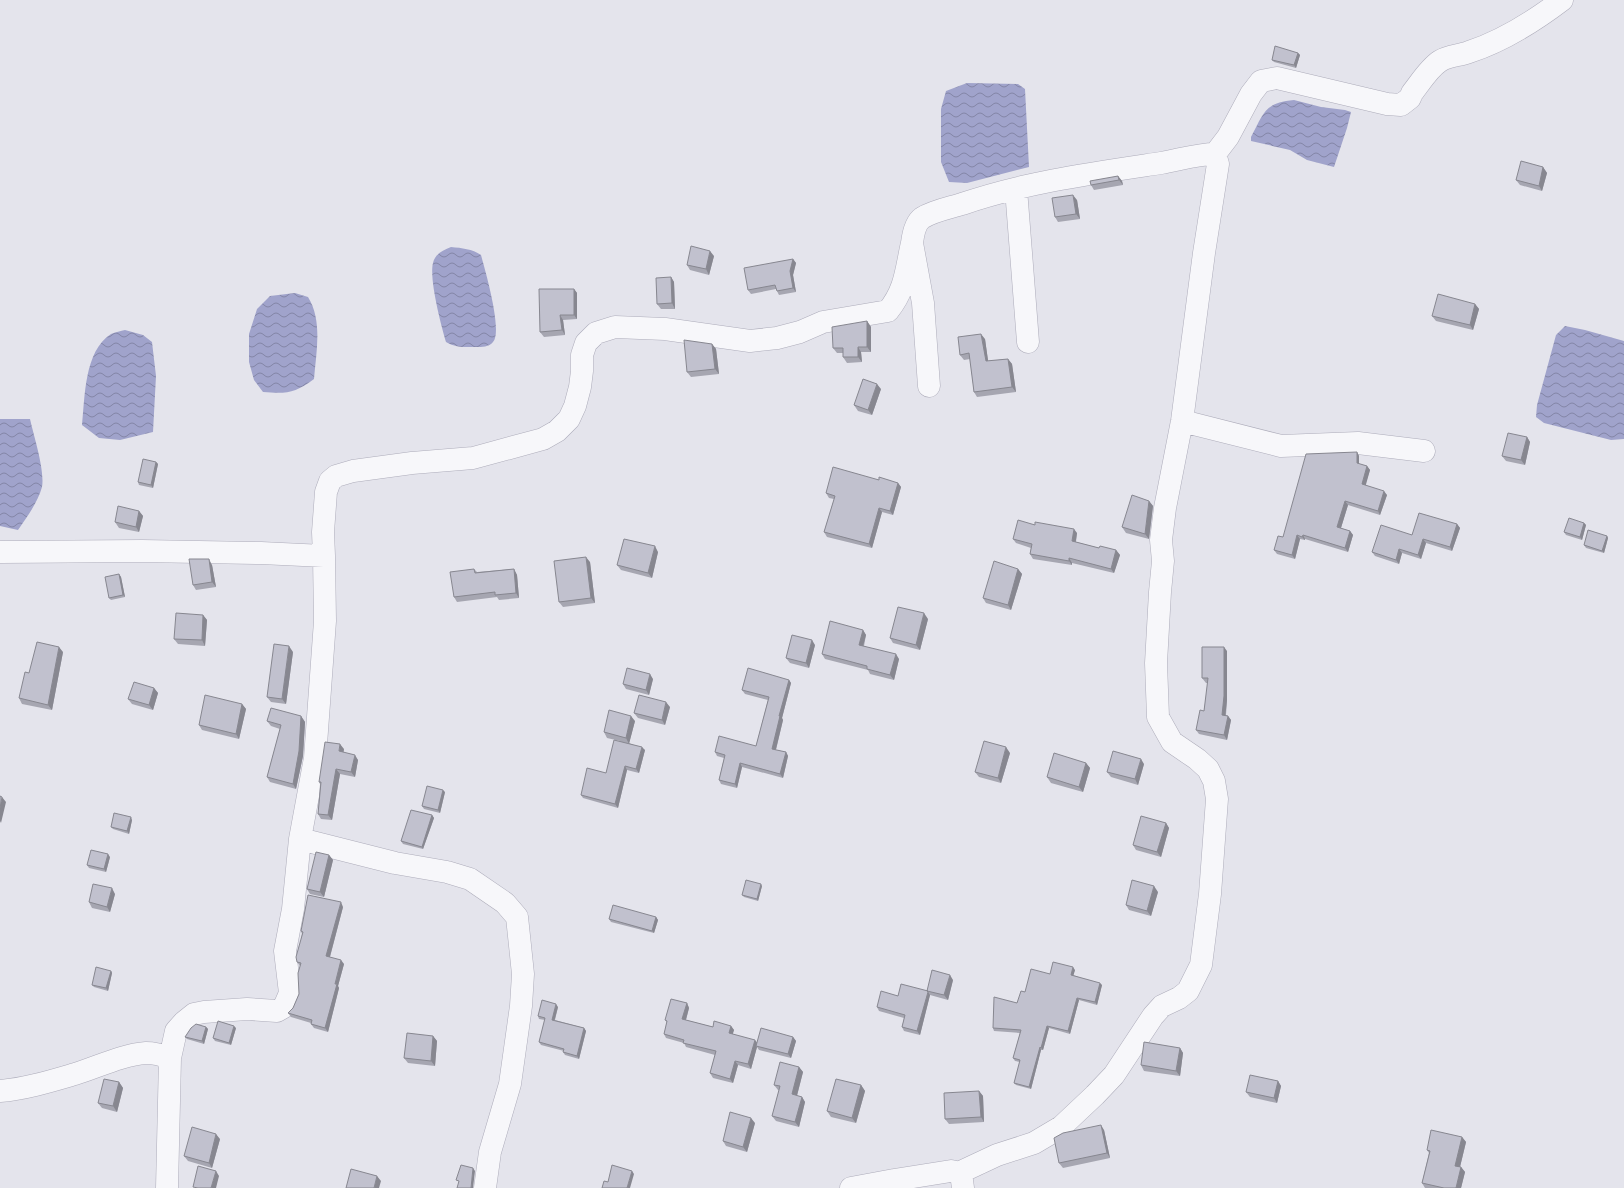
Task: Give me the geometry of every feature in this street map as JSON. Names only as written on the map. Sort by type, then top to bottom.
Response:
[{"type":"street","points":[[1215,154],[1228,137],[1251,94],[1262,81],[1277,78],[1386,104],[1401,105],[1410,98],[1412,93],[1438,62],[1448,56],[1468,53],[1500,40],[1531,23],[1562,0]]},
{"type":"street","points":[[167,1188],[170,1058],[176,1031],[194,1014],[204,1012],[277,1010],[284,1007],[290,993],[285,951],[293,909],[300,839],[315,758],[325,621],[323,532],[326,492],[330,481],[336,476],[352,471],[412,463],[473,458],[543,439],[557,431],[569,419],[580,387],[582,355],[586,343],[596,333],[615,327],[665,329],[750,341],[777,338],[800,332],[822,322],[888,311],[897,299],[905,280],[916,227],[920,220],[928,215],[977,199],[1030,185],[1215,154]]},
{"type":"street","points":[[851,1188],[951,1171],[962,1180],[965,1170],[997,1155],[1034,1143],[1062,1127],[1114,1075],[1153,1016],[1162,1006],[1179,998],[1188,991],[1201,965],[1210,894],[1217,800],[1214,781],[1208,769],[1197,759],[1172,742],[1158,717],[1156,663],[1165,508],[1182,420],[1204,253],[1218,164],[1215,154]]},
{"type":"street","points":[[1016,189],[1028,342]]},
{"type":"street","points":[[912,243],[923,303],[929,386]]},
{"type":"street","points":[[1182,420],[1281,446],[1358,443],[1424,451]]},
{"type":"street","points":[[0,552],[254,552],[324,556]]},
{"type":"street","points":[[300,839],[395,863],[447,872],[470,879],[505,903],[517,917],[523,974],[521,1006],[510,1084],[490,1152],[485,1188]]},
{"type":"street","points":[[0,1091],[14,1090],[146,1053],[157,1054],[170,1058]]},
{"type":"water","points":[[967,83],[1018,84],[1025,89],[1029,167],[967,183],[949,182],[941,162],[941,109],[946,91]]},
{"type":"water","points":[[1294,100],[1321,107],[1351,112],[1334,167],[1307,160],[1290,150],[1251,141],[1251,137],[1266,111],[1276,104]]},
{"type":"water","points":[[451,247],[463,248],[481,255],[495,314],[496,326],[496,336],[493,342],[487,346],[461,347],[446,342],[436,302],[432,270],[434,260],[437,255]]},
{"type":"water","points":[[295,293],[308,297],[316,316],[317,348],[314,379],[290,392],[263,392],[254,380],[249,362],[249,334],[257,309],[270,296]]},
{"type":"water","points":[[1565,326],[1624,341],[1624,439],[1611,440],[1544,423],[1536,417],[1537,405],[1556,335]]},
{"type":"water","points":[[125,330],[143,335],[152,342],[156,376],[153,432],[120,440],[99,438],[82,425],[85,389],[91,363],[102,342],[111,334]]},
{"type":"water","points":[[0,419],[30,419],[41,463],[43,480],[40,493],[32,509],[18,530],[0,526]]},
{"type":"building","points":[[1275,46],[1298,53],[1294,65],[1272,60]]},
{"type":"building","points":[[1521,161],[1543,167],[1539,186],[1516,180]]},
{"type":"building","points":[[1118,176],[1119,180],[1091,185],[1090,181]]},
{"type":"building","points":[[1073,195],[1076,214],[1055,217],[1052,198]]},
{"type":"building","points":[[691,246],[710,251],[706,269],[687,265]]},
{"type":"building","points":[[793,259],[790,271],[793,288],[777,291],[775,285],[748,290],[744,268]]},
{"type":"building","points":[[671,277],[672,303],[657,304],[656,278]]},
{"type":"building","points":[[539,289],[574,289],[574,315],[560,315],[562,330],[540,332]]},
{"type":"building","points":[[1438,294],[1475,304],[1470,325],[1432,316]]},
{"type":"building","points":[[867,321],[867,347],[858,347],[858,357],[843,357],[843,348],[833,348],[832,327]]},
{"type":"building","points":[[981,334],[986,361],[1008,359],[1012,387],[974,392],[969,353],[960,355],[958,337]]},
{"type":"building","points":[[684,340],[712,344],[715,369],[687,372]]},
{"type":"building","points":[[863,379],[877,384],[868,410],[854,405]]},
{"type":"building","points":[[1508,433],[1527,437],[1521,460],[1502,456]]},
{"type":"building","points":[[1357,452],[1357,463],[1367,466],[1362,484],[1384,491],[1378,511],[1345,501],[1337,527],[1350,531],[1345,548],[1303,535],[1302,537],[1297,535],[1292,555],[1274,550],[1278,536],[1283,537],[1306,454]]},
{"type":"building","points":[[143,459],[156,462],[151,485],[138,482]]},
{"type":"building","points":[[833,467],[879,480],[879,477],[898,483],[890,511],[879,508],[869,544],[824,532],[835,496],[826,493]]},
{"type":"building","points":[[1132,495],[1149,501],[1145,534],[1122,527]]},
{"type":"building","points":[[118,506],[139,511],[136,527],[115,522]]},
{"type":"building","points":[[1419,513],[1457,524],[1450,547],[1423,539],[1418,555],[1399,549],[1396,560],[1372,552],[1381,525],[1412,535]]},
{"type":"building","points":[[1569,518],[1584,523],[1580,537],[1564,532]]},
{"type":"building","points":[[1018,520],[1035,525],[1035,522],[1074,529],[1072,541],[1099,548],[1100,546],[1116,550],[1111,569],[1069,558],[1069,561],[1030,554],[1032,544],[1013,539]]},
{"type":"building","points":[[1588,530],[1607,536],[1602,551],[1584,545]]},
{"type":"building","points":[[624,539],[655,546],[648,573],[617,565]]},
{"type":"building","points":[[586,557],[591,598],[559,602],[554,561]]},
{"type":"building","points":[[189,559],[209,559],[212,582],[193,585]]},
{"type":"building","points":[[994,561],[1018,569],[1008,605],[983,598]]},
{"type":"building","points":[[474,569],[475,573],[514,569],[516,593],[495,595],[495,592],[454,597],[450,572]]},
{"type":"building","points":[[119,574],[123,595],[109,598],[105,577]]},
{"type":"building","points":[[898,607],[924,613],[916,645],[890,638]]},
{"type":"building","points":[[176,613],[203,615],[202,640],[174,639]]},
{"type":"building","points":[[830,621],[863,630],[859,645],[896,654],[890,675],[867,669],[867,666],[822,654]]},
{"type":"building","points":[[792,635],[812,640],[806,663],[786,658]]},
{"type":"building","points":[[37,642],[59,647],[48,705],[19,698],[25,672],[29,673]]},
{"type":"building","points":[[274,644],[289,646],[282,699],[267,697]]},
{"type":"building","points":[[1202,647],[1224,647],[1224,696],[1222,715],[1228,716],[1224,735],[1196,730],[1200,710],[1204,711],[1208,678],[1202,678]]},
{"type":"building","points":[[627,668],[650,674],[646,690],[623,684]]},
{"type":"building","points":[[748,668],[789,680],[772,749],[786,752],[780,774],[740,763],[735,784],[719,780],[725,755],[715,752],[719,736],[756,746],[769,697],[742,690]]},
{"type":"building","points":[[134,682],[154,688],[149,705],[128,699]]},
{"type":"building","points":[[205,695],[242,704],[236,734],[199,725]]},
{"type":"building","points":[[639,695],[666,702],[662,720],[634,713]]},
{"type":"building","points":[[271,708],[301,716],[299,751],[293,784],[267,777],[281,725],[267,721]]},
{"type":"building","points":[[609,710],[631,716],[626,738],[604,732]]},
{"type":"building","points":[[614,740],[642,747],[636,769],[625,766],[615,804],[581,795],[587,768],[606,773]]},
{"type":"building","points":[[984,741],[1006,747],[998,778],[975,772]]},
{"type":"building","points":[[325,742],[340,744],[339,751],[355,755],[351,772],[336,769],[328,815],[318,814],[321,782],[319,782]]},
{"type":"building","points":[[1113,751],[1141,759],[1135,779],[1107,772]]},
{"type":"building","points":[[1054,753],[1086,763],[1079,787],[1047,777]]},
{"type":"building","points":[[427,786],[443,790],[438,810],[422,806]]},
{"type":"building","points":[[0,796],[2,797],[0,808]]},
{"type":"building","points":[[411,810],[432,815],[422,847],[401,841]]},
{"type":"building","points":[[114,813],[131,817],[127,831],[111,827]]},
{"type":"building","points":[[1141,816],[1166,823],[1157,852],[1133,845]]},
{"type":"building","points":[[91,850],[108,854],[104,869],[87,865]]},
{"type":"building","points":[[316,852],[329,855],[320,892],[307,889]]},
{"type":"building","points":[[746,880],[761,884],[757,899],[742,895]]},
{"type":"building","points":[[1132,880],[1154,886],[1147,911],[1126,905]]},
{"type":"building","points":[[93,884],[112,888],[107,907],[89,902]]},
{"type":"building","points":[[308,895],[341,902],[326,956],[341,960],[335,984],[337,984],[325,1028],[311,1024],[312,1020],[288,1013],[293,1008],[299,994],[298,973],[301,963],[297,962],[296,957],[303,932],[301,931]]},
{"type":"building","points":[[613,905],[656,917],[652,931],[609,919]]},
{"type":"building","points":[[1053,962],[1073,967],[1071,975],[1100,983],[1095,1002],[1077,998],[1068,1031],[1047,1026],[1029,1087],[1014,1083],[1020,1060],[1013,1058],[1021,1030],[993,1028],[994,997],[1017,1003],[1021,991],[1025,992],[1031,969],[1050,974]]},
{"type":"building","points":[[96,967],[111,971],[106,988],[92,985]]},
{"type":"building","points":[[932,970],[950,975],[944,995],[927,991]]},
{"type":"building","points":[[901,984],[928,991],[917,1031],[902,1027],[905,1015],[877,1007],[881,991],[898,996]]},
{"type":"building","points":[[671,999],[687,1003],[682,1019],[713,1027],[714,1021],[731,1026],[729,1033],[755,1040],[748,1064],[735,1061],[730,1079],[710,1073],[716,1051],[683,1043],[684,1040],[664,1034],[667,1021],[665,1020]]},
{"type":"building","points":[[542,1000],[556,1004],[552,1020],[584,1028],[577,1056],[563,1052],[564,1049],[539,1042],[545,1018],[538,1016]]},
{"type":"building","points":[[218,1021],[234,1026],[229,1043],[213,1038]]},
{"type":"building","points":[[196,1024],[206,1027],[202,1041],[185,1037],[191,1028]]},
{"type":"building","points":[[761,1028],[793,1037],[788,1054],[756,1046]]},
{"type":"building","points":[[407,1033],[433,1036],[431,1061],[404,1058]]},
{"type":"building","points":[[1144,1042],[1180,1048],[1176,1071],[1141,1065]]},
{"type":"building","points":[[780,1062],[799,1067],[792,1094],[802,1097],[795,1122],[772,1116],[780,1086],[774,1085]]},
{"type":"building","points":[[1250,1075],[1278,1081],[1274,1098],[1246,1092]]},
{"type":"building","points":[[104,1079],[119,1082],[113,1106],[98,1103]]},
{"type":"building","points":[[836,1079],[861,1085],[852,1118],[827,1111]]},
{"type":"building","points":[[979,1091],[981,1117],[945,1119],[944,1093]]},
{"type":"building","points":[[730,1112],[751,1118],[743,1147],[723,1141]]},
{"type":"building","points":[[1101,1125],[1107,1153],[1059,1163],[1054,1138],[1063,1133]]},
{"type":"building","points":[[192,1127],[216,1134],[209,1163],[184,1156]]},
{"type":"building","points":[[1431,1130],[1462,1137],[1455,1166],[1461,1167],[1456,1188],[1444,1188],[1422,1183],[1430,1151],[1427,1150]]},
{"type":"building","points":[[461,1165],[473,1168],[471,1188],[457,1188],[459,1181],[456,1180]]},
{"type":"building","points":[[612,1165],[632,1171],[627,1188],[602,1188],[604,1181],[608,1182]]},
{"type":"building","points":[[198,1166],[216,1171],[211,1188],[193,1187]]},
{"type":"building","points":[[351,1169],[377,1176],[374,1188],[346,1188]]}]
